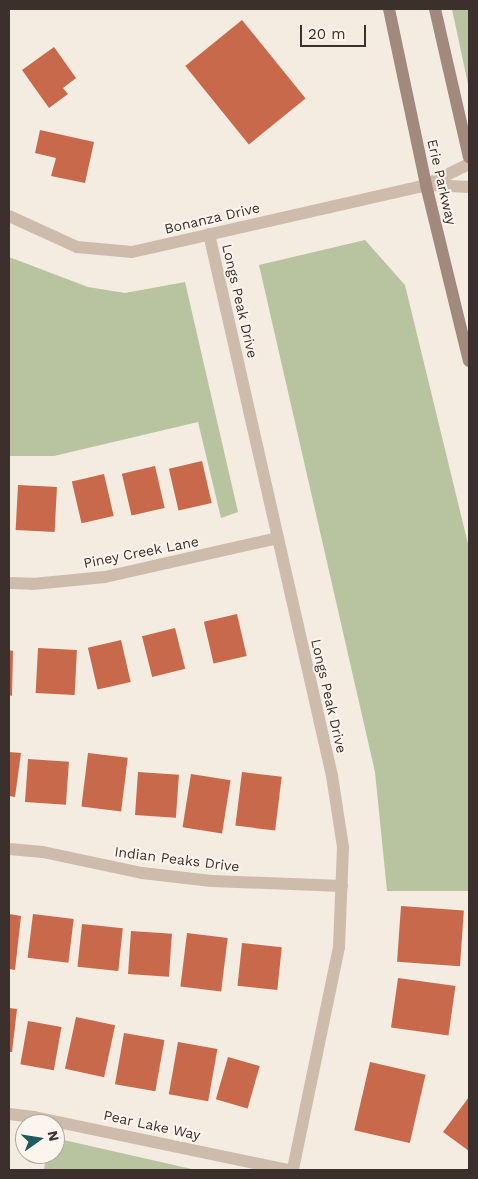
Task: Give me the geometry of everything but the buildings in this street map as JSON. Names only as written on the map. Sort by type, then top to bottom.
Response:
[{"type":"main road","name":"Erie Parkway","points":[[389,9],[426,184],[469,361]]},
{"type":"main road","points":[[435,9],[469,157]]},
{"type":"street","points":[[426,184],[469,164]]},
{"type":"street","points":[[426,184],[469,187]]},
{"type":"street","name":"Bonanza Drive","points":[[9,216],[77,247],[113,252],[132,252],[426,184]]},
{"type":"street","name":"Longs Peak Drive","points":[[209,234],[332,776],[343,847],[339,947],[293,1170]]},
{"type":"street","name":"Piney Creek Lane","points":[[9,583],[33,584],[105,577],[278,538]]},
{"type":"street","name":"Indian Peaks Drive","points":[[9,849],[44,852],[142,873],[212,881],[342,886]]},
{"type":"street","name":"Pear Lake Way","points":[[9,1114],[43,1119],[288,1170]]},
{"type":"green space","points":[[452,9],[469,9],[469,89]]},
{"type":"green space","points":[[365,240],[405,285],[469,548],[469,891],[387,891],[375,772],[259,265]]},
{"type":"green space","points":[[9,257],[88,287],[125,293],[185,282],[238,512],[221,518],[198,422],[54,456],[9,456]]},
{"type":"green space","points":[[65,1140],[196,1170],[44,1170],[45,1164],[65,1164]]}]
